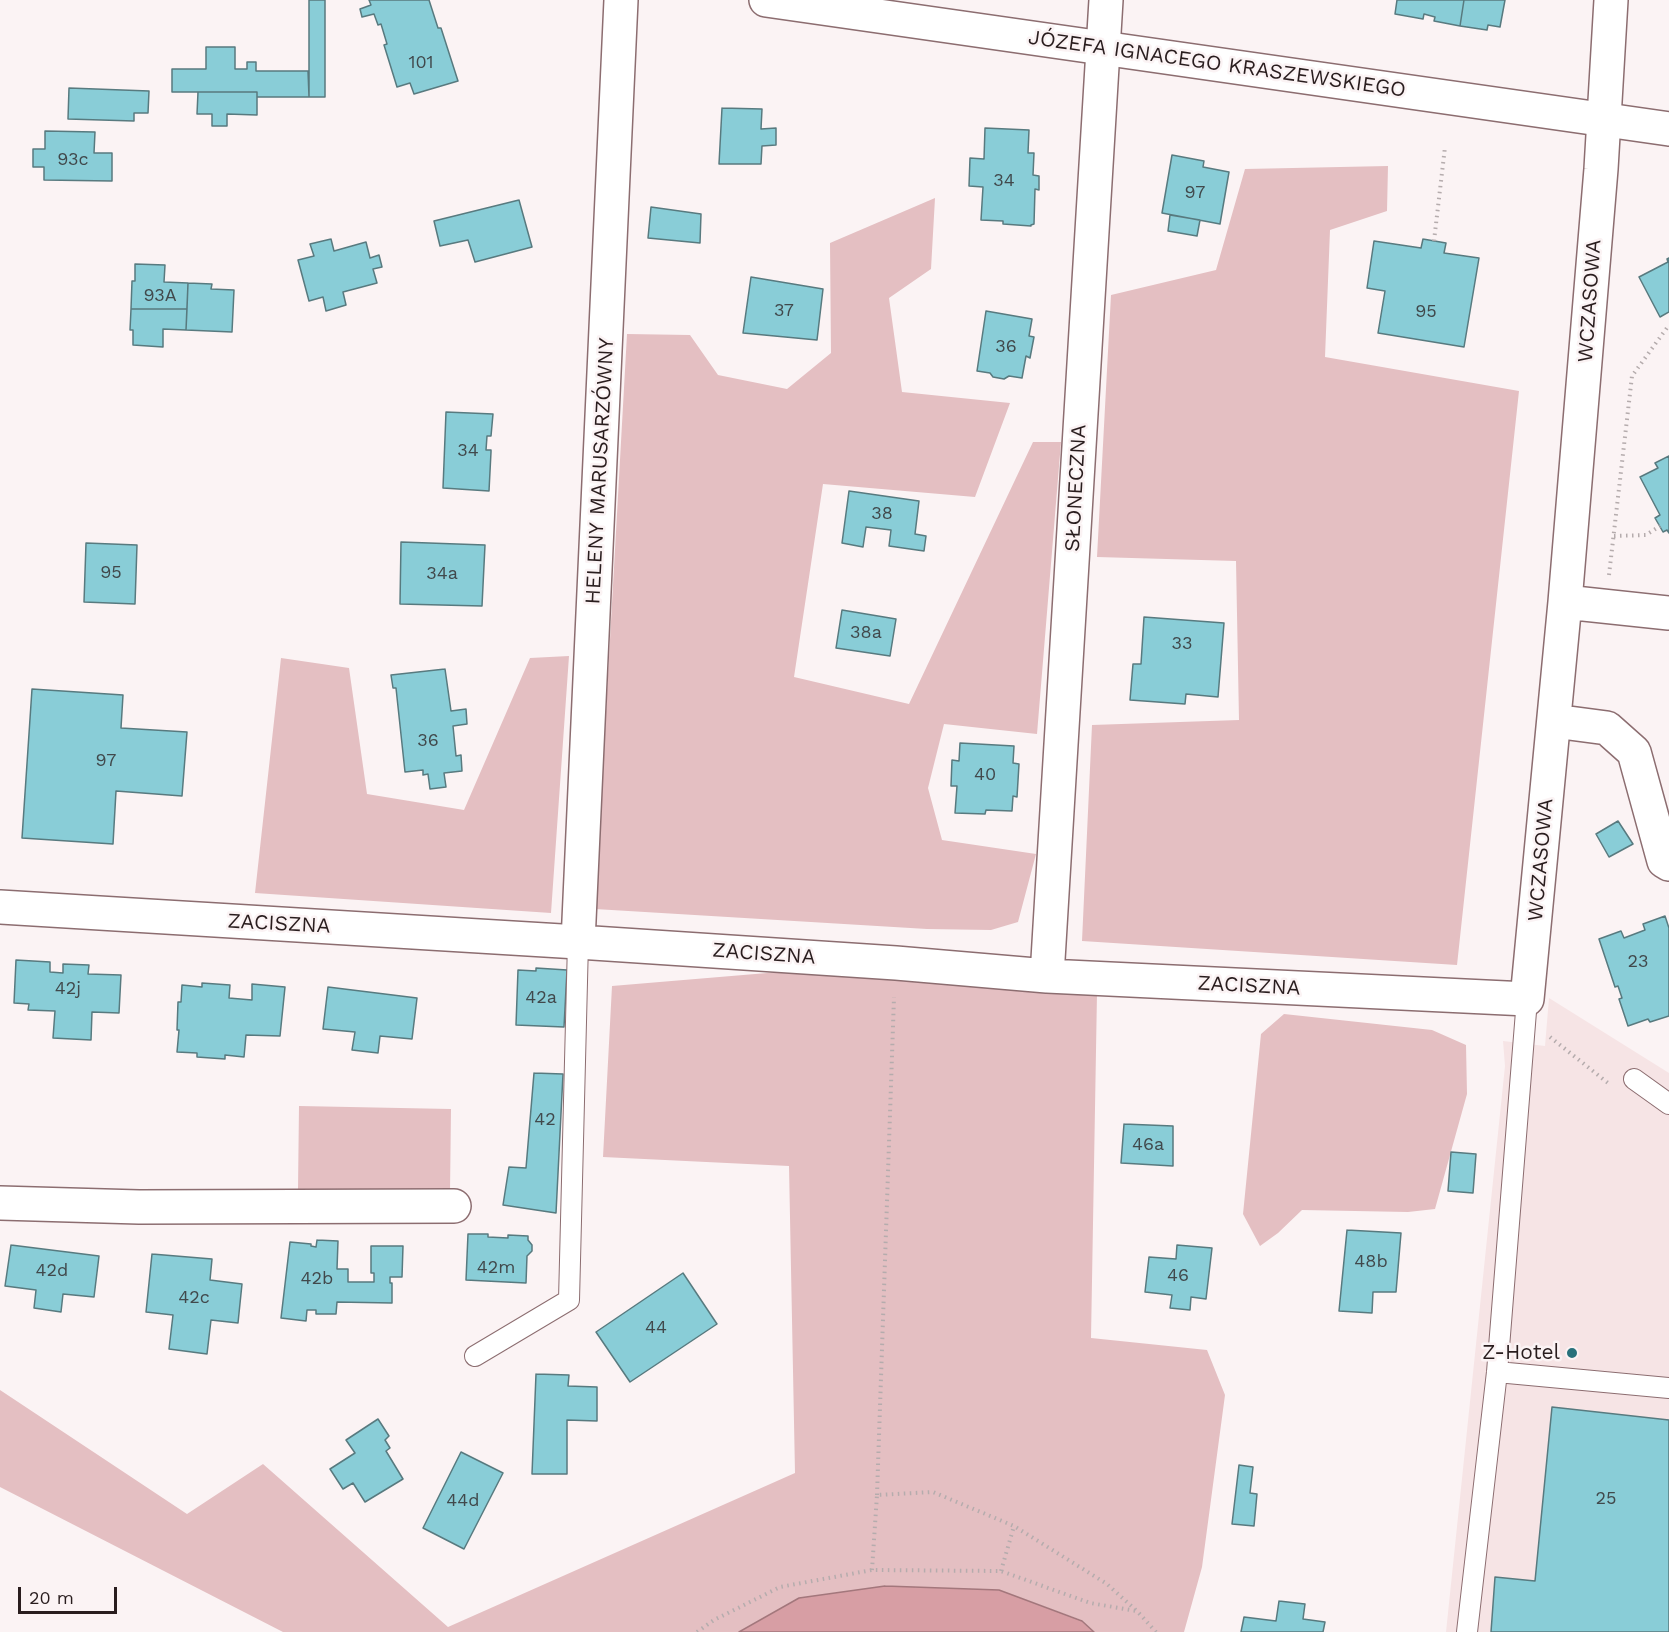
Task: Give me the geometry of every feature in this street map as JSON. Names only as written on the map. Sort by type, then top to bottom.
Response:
[{"type":"street","name":"HELENY MARUSARZÓWNY","points":[[578,942],[621,0]]},
{"type":"street","name":"JÓZEFA IGNACEGO KRASZEWSKIEGO","points":[[766,0],[1669,129]]},
{"type":"street","name":"SŁONECZNA","points":[[1047,976],[1106,0]]},
{"type":"street","name":"WCZASOWA","points":[[1526,1015],[1563,722],[1585,603],[1604,119],[1611,0]]},
{"type":"street","points":[[1585,603],[1669,613]]},
{"type":"street","points":[[1563,722],[1607,728],[1634,752],[1664,861],[1669,864]]},
{"type":"street","name":"ZACISZNA","points":[[0,907],[896,963],[1526,1015]]},
{"type":"street","points":[[0,1203],[139,1207],[454,1206]]},
{"type":"lane","points":[[475,1356],[569,1300],[578,942]]},
{"type":"lane","points":[[1467,1632],[1497,1372],[1526,1015]]},
{"type":"lane","points":[[1634,1079],[1669,1104]]},
{"type":"lane","points":[[1497,1372],[1669,1388]]},
{"type":"path","points":[[1434,241],[1445,147]]},
{"type":"path","points":[[1585,603],[1614,536],[1632,376],[1669,325]]},
{"type":"path","points":[[1614,536],[1646,535],[1660,526]]},
{"type":"path","points":[[872,1570],[877,1495],[896,963]]},
{"type":"path","points":[[1526,1015],[1610,1085]]},
{"type":"path","points":[[877,1495],[933,1492],[1014,1526],[1107,1584],[1156,1632]]},
{"type":"path","points":[[1001,1571],[1014,1526]]},
{"type":"path","points":[[697,1632],[714,1620],[780,1587],[872,1570],[1001,1571],[1090,1603],[1137,1611]]},
{"type":"shaded area","points":[[1388,166],[1387,211],[1330,230],[1325,357],[1519,391],[1457,965],[1082,941],[1092,725],[1239,720],[1236,561],[1097,557],[1111,295],[1216,270],[1245,169]]},
{"type":"shaded area","points":[[935,198],[931,269],[889,298],[902,392],[1010,403],[975,497],[823,484],[794,677],[909,704],[1033,442],[1061,442],[1037,734],[944,724],[928,788],[942,840],[1036,854],[1018,922],[991,930],[927,929],[595,909],[627,334],[690,335],[718,375],[787,389],[831,353],[830,243]]},
{"type":"shaded area","points":[[569,656],[551,913],[255,893],[281,658],[349,668],[367,794],[464,810],[530,658]]},
{"type":"shaded area","points":[[779,972],[1097,993],[1091,1338],[1207,1350],[1225,1395],[1202,1567],[1184,1632],[1094,1632],[1081,1620],[999,1590],[885,1586],[799,1598],[739,1632],[283,1632],[0,1487],[0,1390],[187,1514],[263,1464],[448,1627],[795,1473],[789,1166],[603,1157],[612,986]]},
{"type":"shaded area","name":"Z-Hotel","points":[[1549,998],[1669,1073],[1669,1632],[1446,1632],[1505,1066],[1503,1041],[1545,1046]]},
{"type":"shaded area","points":[[1284,1014],[1432,1030],[1466,1045],[1467,1094],[1435,1209],[1408,1212],[1302,1210],[1278,1233],[1260,1246],[1243,1214],[1261,1034]]},
{"type":"shaded area","points":[[299,1106],[451,1109],[450,1192],[298,1189]]},
{"type":"shaded area","points":[[885,1586],[999,1590],[1082,1621],[1094,1632],[739,1632],[799,1598]]},
{"type":"building","points":[[309,0],[325,0],[325,97],[309,97]]},
{"type":"building","points":[[369,0],[429,0],[438,28],[441,28],[458,81],[414,94],[410,83],[397,87],[384,45],[387,44],[381,24],[378,25],[374,14],[362,17],[360,9],[371,5]]},
{"type":"building","points":[[1397,0],[1464,0],[1460,26],[1434,21],[1435,17],[1424,14],[1423,19],[1395,14]]},
{"type":"building","points":[[1464,0],[1505,0],[1500,27],[1488,25],[1487,30],[1460,26]]},
{"type":"building","points":[[206,47],[235,47],[235,69],[247,69],[247,62],[256,62],[256,71],[308,71],[309,97],[257,97],[257,92],[172,92],[172,69],[206,69]]},
{"type":"building","points":[[69,88],[149,91],[148,113],[134,113],[134,121],[68,119]]},
{"type":"building","points":[[198,92],[257,92],[257,115],[227,114],[227,126],[212,126],[212,114],[197,114]]},
{"type":"building","points":[[722,108],[762,109],[761,129],[776,128],[776,145],[762,146],[761,164],[719,164]]},
{"type":"building","points":[[985,128],[1029,130],[1028,153],[1034,153],[1033,175],[1039,176],[1039,190],[1035,189],[1034,224],[1031,226],[981,220],[983,187],[969,186],[970,158],[984,159]]},
{"type":"building","points":[[45,131],[95,132],[94,153],[112,153],[112,181],[44,180],[44,167],[33,167],[33,149],[45,149]]},
{"type":"building","points":[[1172,155],[1204,161],[1203,167],[1229,172],[1220,224],[1162,213]]},
{"type":"building","points":[[519,200],[532,247],[475,262],[468,240],[440,246],[434,221]]},
{"type":"building","points":[[651,207],[701,214],[700,243],[648,238]]},
{"type":"building","points":[[1170,215],[1200,220],[1197,236],[1168,231]]},
{"type":"building","points":[[331,239],[334,251],[366,242],[370,258],[379,255],[382,267],[373,269],[377,283],[343,292],[346,305],[326,311],[323,297],[309,301],[298,260],[314,256],[310,244]]},
{"type":"building","points":[[1423,239],[1446,243],[1444,253],[1479,258],[1464,347],[1378,333],[1385,291],[1367,288],[1374,241],[1421,248]]},
{"type":"building","points":[[1669,258],[1669,312],[1660,317],[1639,277],[1668,262]]},
{"type":"building","points":[[135,264],[165,265],[164,282],[188,283],[187,309],[131,309]]},
{"type":"building","points":[[751,277],[823,289],[817,340],[743,333]]},
{"type":"building","points":[[188,283],[212,284],[211,289],[234,290],[232,332],[186,330]]},
{"type":"building","points":[[131,309],[187,309],[186,330],[163,329],[163,347],[133,345],[133,330],[130,330]]},
{"type":"building","points":[[986,311],[1032,319],[1029,336],[1034,337],[1030,358],[1026,356],[1022,378],[1009,376],[1004,379],[977,371]]},
{"type":"building","points":[[446,412],[493,414],[491,436],[487,436],[486,450],[491,450],[489,491],[443,488]]},
{"type":"building","points":[[1669,456],[1669,533],[1667,530],[1663,532],[1655,518],[1660,515],[1640,477],[1658,468],[1655,463]]},
{"type":"building","points":[[849,491],[919,501],[915,534],[926,536],[924,551],[889,546],[891,530],[866,527],[863,547],[842,543]]},
{"type":"building","points":[[401,542],[485,545],[482,606],[400,604]]},
{"type":"building","points":[[86,543],[137,545],[135,604],[84,602]]},
{"type":"building","points":[[842,610],[896,619],[890,656],[836,648]]},
{"type":"building","points":[[1144,617],[1224,623],[1218,697],[1186,694],[1185,704],[1130,700],[1133,664],[1141,664]]},
{"type":"building","points":[[445,669],[451,711],[466,709],[467,724],[453,726],[456,756],[461,755],[462,771],[444,773],[446,787],[430,789],[428,774],[423,775],[423,770],[405,772],[396,688],[393,688],[391,675]]},
{"type":"building","points":[[32,689],[123,695],[121,728],[187,732],[182,796],[116,791],[113,844],[22,838]]},
{"type":"building","points":[[960,743],[1014,746],[1013,763],[1019,764],[1017,797],[1013,796],[1012,811],[986,810],[985,814],[955,813],[957,786],[951,786],[952,760],[959,761]]},
{"type":"building","points":[[1618,821],[1633,844],[1609,857],[1596,834]]},
{"type":"building","points":[[1665,916],[1669,928],[1669,1016],[1650,1022],[1648,1019],[1628,1026],[1619,999],[1622,998],[1618,986],[1615,987],[1599,939],[1621,931],[1624,938],[1645,930],[1643,924]]},
{"type":"building","points":[[16,960],[50,962],[50,972],[63,973],[63,964],[89,965],[88,974],[121,975],[119,1013],[92,1012],[91,1040],[53,1038],[55,1011],[28,1010],[29,1004],[14,1003]]},
{"type":"building","points":[[536,968],[567,970],[564,1027],[516,1025],[518,970],[536,971]]},
{"type":"building","points":[[202,983],[230,985],[229,998],[252,1000],[252,984],[285,987],[280,1036],[246,1035],[244,1057],[225,1055],[225,1059],[197,1057],[197,1053],[177,1052],[178,1002],[181,1002],[182,985],[202,987]]},
{"type":"building","points":[[328,987],[417,998],[412,1039],[380,1036],[378,1053],[352,1050],[355,1032],[323,1029]]},
{"type":"building","points":[[534,1073],[563,1074],[556,1213],[503,1205],[509,1167],[526,1168]]},
{"type":"building","points":[[1124,1124],[1173,1126],[1173,1166],[1121,1163]]},
{"type":"building","points":[[1451,1152],[1476,1154],[1473,1193],[1448,1191]]},
{"type":"building","points":[[1347,1230],[1401,1233],[1396,1292],[1373,1292],[1372,1313],[1339,1311]]},
{"type":"building","points":[[468,1234],[488,1234],[488,1237],[508,1238],[508,1235],[528,1236],[532,1251],[527,1256],[526,1283],[466,1280]]},
{"type":"building","points":[[317,1240],[338,1241],[337,1269],[348,1269],[348,1282],[374,1282],[374,1273],[371,1273],[371,1246],[403,1246],[402,1277],[390,1277],[392,1303],[337,1302],[336,1314],[316,1314],[316,1310],[307,1310],[306,1321],[281,1318],[290,1242],[311,1244],[316,1247]]},
{"type":"building","points":[[11,1245],[99,1256],[94,1297],[63,1294],[61,1312],[34,1308],[36,1290],[5,1286]]},
{"type":"building","points":[[1177,1245],[1212,1248],[1206,1299],[1191,1297],[1190,1310],[1170,1308],[1172,1295],[1145,1292],[1149,1257],[1176,1259]]},
{"type":"building","points":[[152,1254],[212,1259],[210,1280],[242,1284],[238,1323],[211,1320],[207,1354],[169,1349],[173,1315],[146,1312]]},
{"type":"building","points":[[683,1273],[717,1324],[630,1382],[596,1332]]},
{"type":"building","points":[[536,1374],[569,1375],[568,1386],[597,1387],[597,1421],[567,1420],[567,1474],[532,1474]]},
{"type":"building","points":[[1552,1407],[1669,1420],[1669,1632],[1491,1632],[1495,1577],[1535,1581]]},
{"type":"building","points":[[378,1419],[389,1436],[385,1440],[390,1448],[386,1451],[403,1479],[365,1502],[353,1483],[343,1489],[330,1469],[355,1453],[346,1440]]},
{"type":"building","points":[[461,1452],[503,1473],[464,1549],[423,1528]]},
{"type":"building","points":[[1239,1465],[1253,1467],[1250,1493],[1257,1494],[1254,1526],[1232,1524]]},
{"type":"building","points":[[1279,1601],[1305,1604],[1303,1619],[1325,1622],[1323,1632],[1241,1632],[1244,1617],[1276,1621]]},
{"type":"place","name":"Z-Hotel","points":[[1572,1353]]}]
